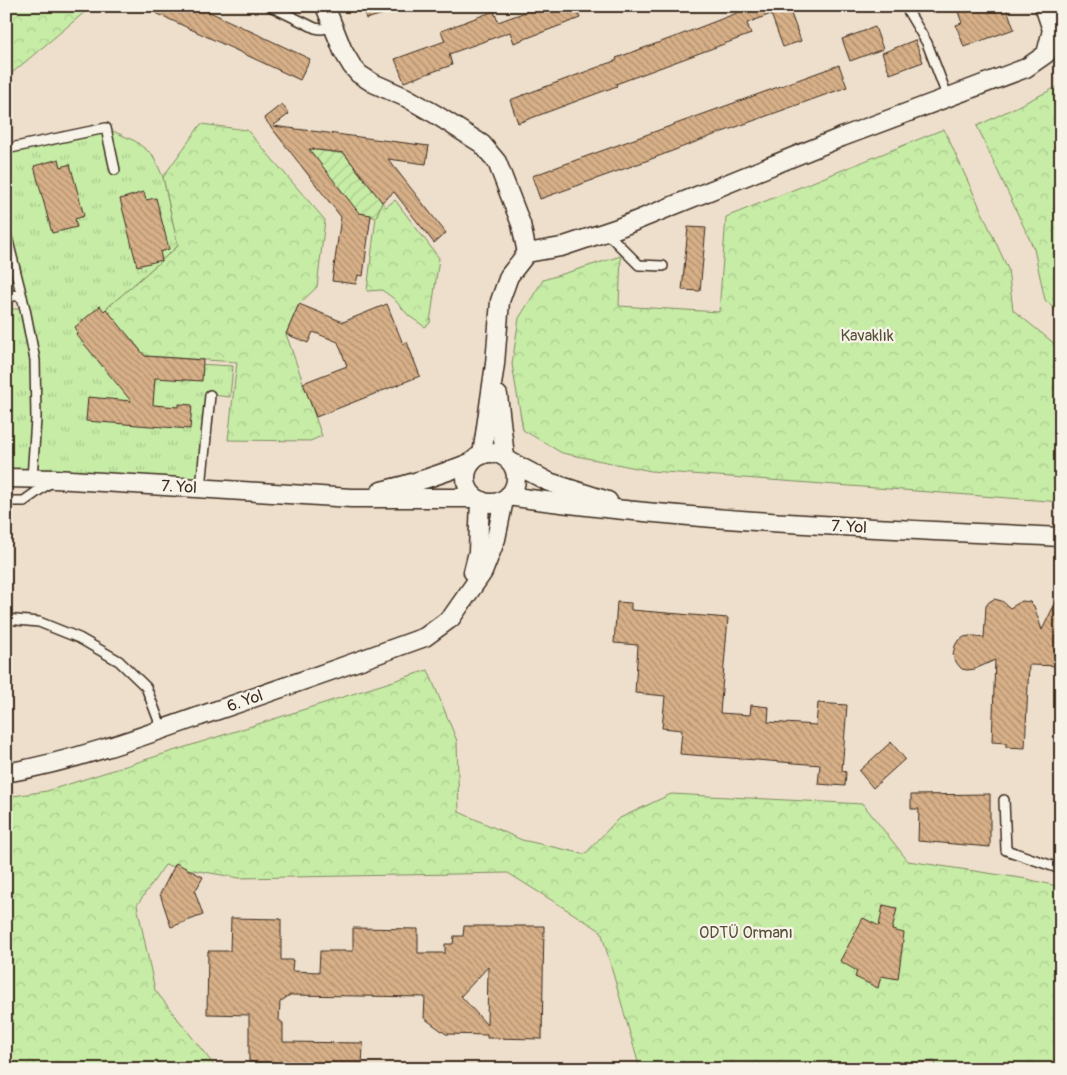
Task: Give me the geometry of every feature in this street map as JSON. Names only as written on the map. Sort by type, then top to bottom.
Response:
[{"type":"street","points":[[324,6],[343,51],[359,74],[435,114],[482,144],[497,162],[521,224],[527,253]]},
{"type":"street","points":[[478,499],[470,492],[466,477],[468,469],[477,458],[495,364],[500,300],[510,276],[527,253],[561,247],[618,228],[842,137],[1026,68],[1046,54],[1052,30],[1044,6]]},
{"type":"street","points":[[495,364],[508,460],[515,469],[516,477],[512,492],[506,498]]},
{"type":"street","name":"7. Yol","points":[[351,498],[402,487],[445,473],[490,453],[498,454],[549,482],[637,511]]},
{"type":"street","name":"7. Yol","points":[[6,478],[55,479],[351,498],[478,499],[491,503],[499,502],[506,498],[779,523],[1061,538]]},
{"type":"street","name":"6. Yol","points":[[6,772],[36,768],[88,754],[162,730],[425,637],[450,618],[482,572],[496,539],[506,498]]},
{"type":"street","name":"6. Yol","points":[[466,597],[478,552],[478,499]]},
{"type":"lane","points":[[270,6],[315,28],[333,27]]},
{"type":"lane","points":[[905,6],[927,43],[948,98]]},
{"type":"lane","points":[[6,149],[106,128],[115,170]]},
{"type":"lane","points":[[606,232],[639,265],[663,266]]},
{"type":"lane","points":[[6,233],[35,360],[36,418],[32,478]]},
{"type":"lane","points":[[6,294],[22,297]]},
{"type":"lane","points":[[201,488],[210,395]]},
{"type":"lane","points":[[6,501],[24,501],[55,479]]},
{"type":"lane","points":[[6,619],[39,622],[79,638],[119,662],[146,687],[162,730]]},
{"type":"lane","points":[[1004,800],[1006,850],[1061,869]]},
{"type":"shaded area","points":[[6,6],[1061,6],[1061,1069],[6,1069]]},
{"type":"green space","points":[[6,6],[89,6],[86,11],[6,78]]},
{"type":"green space","points":[[1061,85],[1061,315],[1045,300],[1034,249],[977,126]]},
{"type":"green space","points":[[201,124],[247,130],[325,220],[317,287],[299,304],[286,334],[322,436],[310,441],[228,440],[237,362],[145,356],[106,309],[178,246],[163,177]]},
{"type":"green space","points":[[106,128],[135,141],[153,155],[163,177],[178,246],[106,309],[142,361],[233,366],[230,397],[211,395],[201,488],[6,478],[6,309],[25,309],[6,232],[6,149]]},
{"type":"green space","name":"Kavaklık","points":[[944,129],[1008,269],[1013,310],[1061,349],[1061,502],[651,471],[562,453],[523,430],[512,364],[519,318],[543,280],[621,256],[619,306],[719,312],[726,217]]},
{"type":"green space","points":[[309,149],[346,154],[382,202],[376,217],[362,214],[357,215]]},
{"type":"green space","points":[[395,200],[439,258],[430,323],[425,327],[409,316],[393,298],[382,290],[367,291],[376,217],[382,202],[386,207]]},
{"type":"green space","name":"ODTÜ Ormanı","points":[[428,670],[457,741],[459,812],[522,840],[585,854],[618,819],[671,794],[863,804],[908,861],[1027,879],[1061,887],[1061,1069],[936,1069],[935,1061],[834,1069],[640,1069],[601,931],[508,873],[239,878],[165,865],[137,905],[155,990],[217,1069],[6,1069],[6,797],[47,791]]},
{"type":"building","points":[[141,6],[197,6],[310,59],[300,80]]},
{"type":"building","points":[[363,6],[400,6],[400,9],[366,19]]},
{"type":"building","points":[[542,6],[575,6],[580,18],[514,43],[510,32],[449,54],[452,65],[404,82],[395,59],[445,41],[441,31],[494,11],[498,22]]},
{"type":"building","points":[[755,6],[789,6],[801,41],[783,47],[771,14],[747,23],[751,34],[518,123],[510,100]]},
{"type":"building","points":[[956,6],[1006,6],[1014,29],[964,47],[956,25],[962,23]]},
{"type":"building","points":[[875,27],[883,49],[850,61],[842,39]]},
{"type":"building","points":[[915,40],[923,62],[890,74],[882,53]]},
{"type":"building","points":[[839,65],[847,87],[540,199],[532,176]]},
{"type":"building","points":[[282,104],[289,114],[273,126],[429,146],[426,164],[388,159],[446,233],[434,243],[394,192],[382,202],[344,153],[309,149],[359,213],[371,215],[363,276],[358,275],[356,284],[332,281],[341,217],[264,118]]},
{"type":"building","points":[[59,159],[61,167],[70,164],[84,216],[75,219],[77,227],[52,233],[34,166]]},
{"type":"building","points":[[144,192],[146,200],[156,198],[169,249],[160,252],[162,260],[137,266],[120,199]]},
{"type":"building","points":[[688,227],[706,228],[700,291],[682,290]]},
{"type":"building","points":[[299,304],[343,322],[387,304],[403,344],[407,342],[420,376],[316,417],[303,383],[347,366],[338,342],[313,332],[308,343],[286,334]]},
{"type":"building","points":[[100,306],[104,311],[106,309],[145,356],[203,360],[202,381],[155,378],[153,405],[179,407],[179,404],[192,405],[190,429],[86,421],[88,397],[131,401],[76,334],[78,332],[75,327]]},
{"type":"building","points":[[1061,591],[1061,666],[1029,665],[1025,748],[1006,747],[1006,743],[992,742],[995,660],[975,669],[962,669],[954,659],[955,646],[964,637],[984,638],[986,606],[994,599],[1002,601],[1010,608],[1022,601],[1030,602],[1034,606],[1042,630]]},
{"type":"building","points":[[617,602],[631,603],[631,610],[728,618],[720,713],[750,715],[751,705],[769,707],[768,722],[816,725],[818,703],[847,705],[842,771],[846,772],[845,786],[818,784],[820,765],[680,754],[682,730],[662,728],[665,696],[635,693],[638,645],[614,643]]},
{"type":"building","points":[[891,742],[905,759],[873,788],[859,771]]},
{"type":"building","points":[[990,794],[990,847],[918,841],[919,809],[911,809],[911,795]]},
{"type":"building","points":[[176,863],[203,877],[195,892],[203,915],[171,927],[160,894]]},
{"type":"building","points":[[883,905],[897,908],[892,930],[904,933],[898,979],[881,976],[878,988],[855,977],[857,971],[840,961],[863,918],[879,926]]},
{"type":"building","points":[[231,918],[281,919],[281,960],[293,960],[292,971],[319,972],[320,951],[353,951],[353,928],[418,929],[418,953],[445,953],[445,944],[453,944],[454,936],[463,936],[464,926],[544,926],[542,1039],[487,1038],[487,1035],[446,1034],[424,1018],[425,997],[290,995],[280,1002],[279,1020],[283,1023],[283,1042],[363,1043],[362,1069],[272,1069],[272,1062],[249,1062],[249,1015],[207,1014],[208,951],[230,951]],"holes":[[[488,967],[487,1025],[461,996]]]}]
